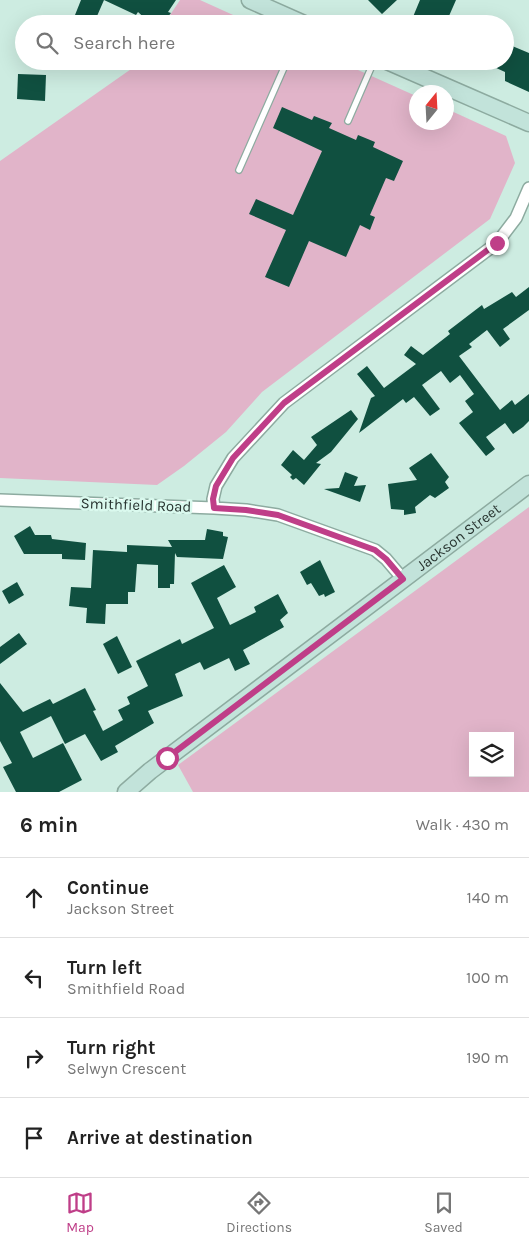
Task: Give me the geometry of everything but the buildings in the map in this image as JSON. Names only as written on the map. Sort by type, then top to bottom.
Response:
[{"type":"street","points":[[250,0],[284,15]]},
{"type":"street","points":[[408,70],[529,123]]},
{"type":"street","points":[[214,508],[213,499],[216,486],[233,458],[284,403],[497,243],[516,218],[529,188]]},
{"type":"street","name":"Jackson Street","points":[[126,792],[150,771],[529,484]]},
{"type":"street","name":"Smithfield Road","points":[[0,500],[214,508],[278,515],[375,550],[386,559],[403,579]]},
{"type":"lane","points":[[239,170],[283,70]]},
{"type":"lane","points":[[348,120],[370,70]]},
{"type":"shaded area","points":[[180,0],[200,0],[233,15],[170,15]]},
{"type":"shaded area","points":[[130,70],[358,70],[409,93],[409,130],[454,130],[454,112],[506,136],[515,163],[490,219],[262,392],[226,432],[157,485],[0,478],[0,161]]},
{"type":"shaded area","points":[[529,507],[529,792],[193,792],[178,765]]},
{"type":"route","points":[[167,758],[403,579],[386,559],[375,550],[278,515],[214,508],[213,499],[216,486],[222,475],[246,441],[284,403],[497,243]]}]
